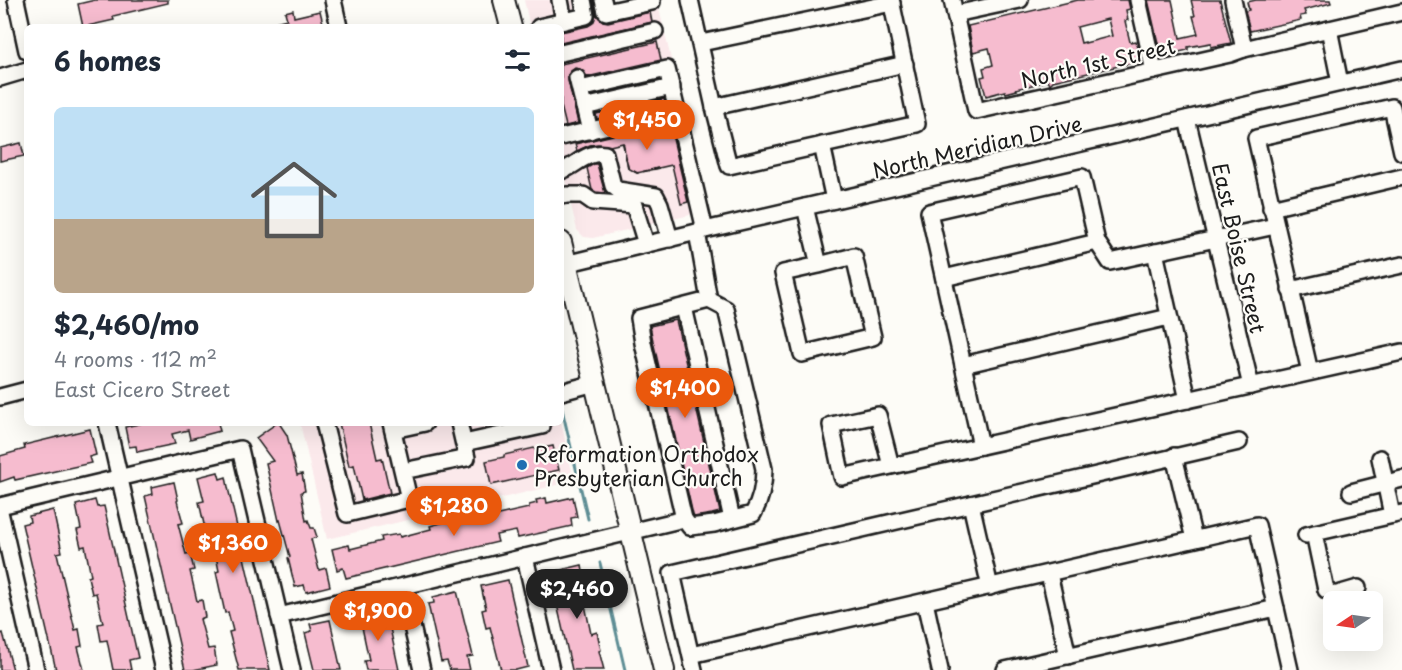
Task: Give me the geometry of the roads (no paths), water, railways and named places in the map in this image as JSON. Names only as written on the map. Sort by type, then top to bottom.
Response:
[{"type":"main road","points":[[504,0],[510,24]]},
{"type":"main road","points":[[564,264],[664,670]]},
{"type":"street","points":[[16,0],[24,37]]},
{"type":"street","points":[[333,0],[338,24]]},
{"type":"street","points":[[560,0],[564,21]]},
{"type":"street","points":[[552,24],[586,16],[583,0]]},
{"type":"street","points":[[603,0],[606,12],[630,3],[652,2],[651,0]]},
{"type":"street","points":[[690,0],[714,107],[729,166],[917,124],[891,2],[700,43]]},
{"type":"street","points":[[953,7],[1020,0]]},
{"type":"street","points":[[1138,0],[1154,71]]},
{"type":"street","points":[[1233,0],[1237,52]]},
{"type":"street","name":"North 1st Street","points":[[953,7],[976,111],[1402,12]]},
{"type":"street","points":[[1329,29],[1341,83]]},
{"type":"street","points":[[564,52],[655,31]]},
{"type":"street","points":[[714,107],[905,64]]},
{"type":"street","points":[[590,131],[578,83],[667,69],[701,231],[709,300]]},
{"type":"street","name":"North Meridian Drive","points":[[564,264],[1402,69]]},
{"type":"street","points":[[0,78],[24,71]]},
{"type":"street","points":[[584,107],[672,87]]},
{"type":"street","points":[[1310,372],[1256,138],[1392,106],[1402,152]]},
{"type":"street","points":[[564,136],[677,110]]},
{"type":"street","name":"East Boise Street","points":[[1187,119],[1251,386]]},
{"type":"street","points":[[822,146],[834,200]]},
{"type":"street","points":[[564,170],[578,160],[597,153],[605,154],[614,186],[618,190],[656,196],[670,239]]},
{"type":"street","points":[[981,446],[929,212],[1082,177],[1098,242],[1110,262],[1275,226]]},
{"type":"street","points":[[1271,208],[1402,177]]},
{"type":"street","points":[[564,196],[583,195],[593,202],[634,205],[646,244]]},
{"type":"street","points":[[805,207],[819,265]]},
{"type":"street","points":[[944,278],[1098,242]]},
{"type":"street","points":[[1155,252],[1188,400]]},
{"type":"street","points":[[854,256],[873,337],[802,354],[783,273],[819,265],[854,256]]},
{"type":"street","points":[[1290,290],[1402,265]]},
{"type":"street","points":[[709,300],[726,309],[764,469],[764,481],[759,503],[753,514],[714,524],[690,526],[684,519],[639,318],[709,300]]},
{"type":"street","points":[[684,307],[732,519]]},
{"type":"street","points":[[963,365],[1169,317]]},
{"type":"street","points":[[891,466],[878,414],[831,425],[842,477],[1402,352]]},
{"type":"street","points":[[564,391],[595,383]]},
{"type":"street","points":[[0,397],[24,391]]},
{"type":"street","points":[[108,426],[164,670]]},
{"type":"street","points":[[325,426],[347,514],[409,499],[392,426]]},
{"type":"street","points":[[403,471],[467,458],[460,426]]},
{"type":"street","points":[[464,442],[542,426]]},
{"type":"street","points":[[1239,442],[672,573],[693,663],[925,602],[1257,525],[1290,670]]},
{"type":"street","points":[[0,506],[240,449],[292,670]]},
{"type":"street","points":[[1174,456],[1194,539]]},
{"type":"street","points":[[1358,588],[1334,595],[1326,590],[1310,534],[1397,514],[1385,483],[1380,458]]},
{"type":"street","points":[[1351,492],[1402,479]]},
{"type":"street","points":[[971,504],[990,587]]},
{"type":"street","points":[[0,512],[36,670]]},
{"type":"street","points":[[279,616],[684,519]]},
{"type":"street","points":[[525,557],[551,670]]},
{"type":"street","points":[[1049,574],[1068,656]]},
{"type":"street","points":[[403,587],[422,670]]},
{"type":"street","points":[[925,602],[940,670]]},
{"type":"street","points":[[1007,670],[1276,608]]},
{"type":"waterway","points":[[564,418],[588,519]]},
{"type":"waterway","points":[[600,563],[625,670]]},
{"type":"place","name":"Reformation Orthodox Presbyterian Church","points":[[522,465]]}]
